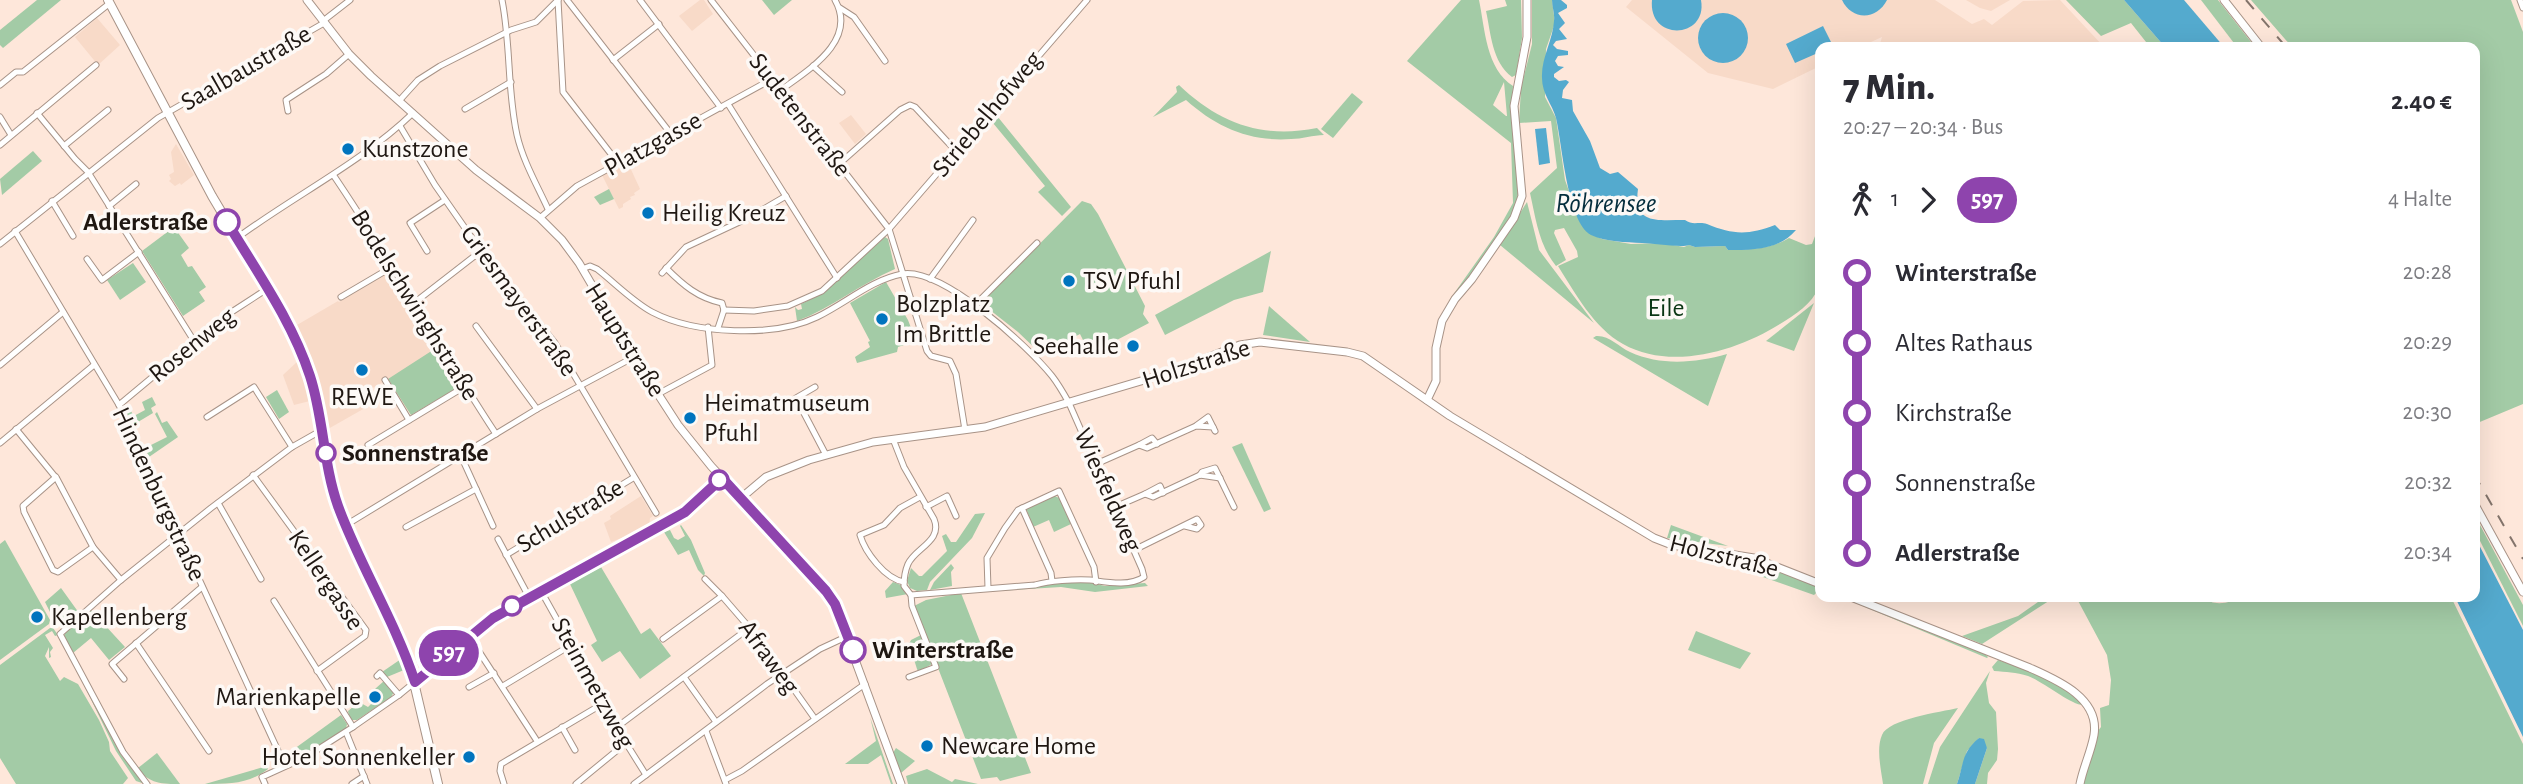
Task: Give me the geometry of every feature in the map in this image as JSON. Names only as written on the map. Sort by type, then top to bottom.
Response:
[{"type":"main road","points":[[109,1],[237,238],[288,324],[309,375],[332,485],[346,525],[392,624],[415,682],[438,784]]},
{"type":"street","name":"Hauptstraße","points":[[307,0],[349,54],[476,170],[540,218],[562,240],[678,425],[835,604],[901,784]]},
{"type":"street","name":"Saalbaustraße","points":[[0,244],[88,172],[168,113],[323,22],[351,0]]},
{"type":"street","points":[[502,0],[508,32],[512,108],[520,144],[548,209]]},
{"type":"street","points":[[399,101],[418,80],[440,66],[508,32],[536,22],[558,0]]},
{"type":"street","points":[[558,0],[563,92],[618,163]]},
{"type":"street","points":[[567,0],[671,134]]},
{"type":"street","points":[[640,0],[721,108]]},
{"type":"street","name":"Sudetenstraße","points":[[710,0],[889,229]]},
{"type":"street","points":[[835,0],[839,7],[854,17],[885,61]]},
{"type":"street","name":"Striebelhofweg","points":[[724,310],[754,311],[788,306],[810,298],[837,278],[889,229],[1087,0]]},
{"type":"street","points":[[1427,400],[1436,380],[1436,348],[1442,321],[1514,218],[1522,196],[1514,106],[1527,37],[1527,0]]},
{"type":"street","points":[[2224,0],[2257,42]]},
{"type":"street","points":[[2520,0],[2523,8]]},
{"type":"street","points":[[0,85],[16,72],[23,72],[109,1]]},
{"type":"street","points":[[781,90],[829,52],[840,21],[839,7]]},
{"type":"street","points":[[840,21],[848,15]]},
{"type":"street","points":[[613,60],[659,24]]},
{"type":"street","points":[[288,111],[286,100],[326,74],[349,54]]},
{"type":"street","points":[[0,145],[96,65]]},
{"type":"street","points":[[813,66],[842,92]]},
{"type":"street","name":"Platzgasse","points":[[540,218],[575,188],[772,79]]},
{"type":"street","points":[[465,108],[511,82]]},
{"type":"street","points":[[728,104],[837,278]]},
{"type":"street","points":[[838,165],[907,105],[915,107],[956,151]]},
{"type":"street","points":[[64,146],[108,110]]},
{"type":"street","points":[[237,238],[334,176],[413,113]]},
{"type":"street","points":[[37,114],[88,172],[194,341]]},
{"type":"street","points":[[0,117],[11,135]]},
{"type":"street","name":"Griesmayerstraße","points":[[400,126],[445,200],[481,251],[554,340],[656,513]]},
{"type":"street","name":"Bodelschwinghstraße","points":[[334,176],[464,387],[496,434]]},
{"type":"street","points":[[109,206],[136,184]]},
{"type":"street","points":[[718,328],[724,310],[722,303],[691,291],[664,270],[686,247],[750,217],[786,196]]},
{"type":"street","points":[[427,251],[410,222],[445,200]]},
{"type":"street","points":[[52,201],[73,236]]},
{"type":"street","points":[[582,269],[590,266],[597,269],[652,312],[676,322],[718,328],[770,330],[800,324],[831,310],[870,286],[902,275],[912,274],[930,279],[973,220]]},
{"type":"street","points":[[889,229],[927,351],[931,356],[950,361],[956,373],[965,430]]},
{"type":"street","name":"Hindenburgstraße","points":[[15,231],[119,405],[285,766]]},
{"type":"street","points":[[975,305],[1037,243]]},
{"type":"street","points":[[87,260],[102,280],[139,251]]},
{"type":"street","points":[[414,303],[481,251]]},
{"type":"street","points":[[341,297],[392,267]]},
{"type":"street","name":"Wiesfeldweg","points":[[930,279],[975,305],[1041,364],[1059,385],[1069,403],[1144,578],[1102,584],[1096,582]]},
{"type":"street","name":"Rosenweg","points":[[119,405],[227,315],[267,289]]},
{"type":"street","points":[[0,365],[63,312]]},
{"type":"street","points":[[476,326],[537,409]]},
{"type":"street","points":[[658,394],[712,365],[708,327]]},
{"type":"street","name":"Holzstraße","points":[[741,498],[766,477],[825,455],[893,439],[985,427],[1168,373],[1240,345],[1260,342],[1363,356],[1427,400],[1654,538],[1672,545],[1754,558],[1815,582]]},
{"type":"street","points":[[346,525],[537,409],[634,357]]},
{"type":"street","points":[[0,443],[94,365]]},
{"type":"street","points":[[385,380],[409,420]]},
{"type":"street","points":[[207,417],[254,387],[292,447]]},
{"type":"street","points":[[368,445],[464,387]]},
{"type":"street","points":[[815,387],[796,398],[825,455]]},
{"type":"street","points":[[1096,464],[1139,445],[1147,449],[1196,426],[1214,429]]},
{"type":"street","points":[[16,429],[56,477],[93,547],[121,580]]},
{"type":"street","points":[[147,784],[124,754],[60,634],[121,580],[253,475],[322,429]]},
{"type":"street","points":[[893,439],[904,467],[936,524],[936,531],[908,563],[904,582],[906,590],[911,594],[1035,585],[1052,581],[1096,582],[1095,570],[1059,491],[1022,508],[1005,528],[987,558],[988,587]]},
{"type":"street","points":[[461,456],[492,526]]},
{"type":"street","points":[[1115,508],[1144,494],[1153,497],[1163,493],[1214,467],[1234,507]]},
{"type":"street","name":"Kellergasse","points":[[253,475],[366,630],[365,636],[317,671]]},
{"type":"street","points":[[1200,475],[1220,478]]},
{"type":"street","points":[[56,477],[23,506],[53,570],[64,570],[93,547]]},
{"type":"street","name":"Schulstraße","points":[[506,555],[633,478]]},
{"type":"street","points":[[265,784],[262,777],[306,757],[400,695],[493,618],[685,512],[722,478]]},
{"type":"street","points":[[407,527],[476,489]]},
{"type":"street","points":[[926,507],[947,496],[956,516]]},
{"type":"street","points":[[904,582],[896,581],[864,550],[860,535],[884,525],[900,508],[920,497]]},
{"type":"street","points":[[218,503],[261,579]]},
{"type":"street","points":[[1022,508],[1051,573],[1052,581]]},
{"type":"street","points":[[2480,514],[2523,592]]},
{"type":"street","points":[[1134,550],[1185,526]]},
{"type":"street","points":[[498,539],[529,597]]},
{"type":"street","name":"Afraweg","points":[[705,579],[750,628],[815,719]]},
{"type":"street","points":[[124,679],[112,664],[202,587]]},
{"type":"street","name":"Steinmetzweg","points":[[541,591],[646,775]]},
{"type":"street","points":[[909,677],[936,667],[912,606],[911,594]]},
{"type":"street","name":"Afraweg","points":[[663,639],[722,596]]},
{"type":"street","points":[[274,601],[353,727]]},
{"type":"street","points":[[1864,602],[2030,668],[2073,691],[2082,699],[2094,719],[2092,743],[2080,784]]},
{"type":"street","points":[[617,727],[750,628]]},
{"type":"street","points":[[469,636],[537,741]]},
{"type":"street","points":[[634,784],[781,674],[820,649],[848,636]]},
{"type":"street","points":[[136,643],[209,751]]},
{"type":"street","points":[[503,686],[571,645]]},
{"type":"street","points":[[377,676],[380,673],[400,695]]},
{"type":"street","points":[[469,687],[494,673]]},
{"type":"street","points":[[684,677],[716,722]]},
{"type":"street","points":[[706,731],[726,782],[865,684]]},
{"type":"street","points":[[504,784],[501,764],[604,703]]},
{"type":"street","points":[[562,727],[575,750]]},
{"type":"street","points":[[346,732],[367,784]]},
{"type":"street","points":[[576,784],[626,743]]},
{"type":"street","points":[[352,784],[364,776]]},
{"type":"shaded area","points":[[700,0],[704,0],[713,14],[692,31],[679,16]]},
{"type":"shaded area","points":[[1632,0],[1935,0],[1972,24],[1984,19],[1992,25],[2023,1],[2060,0],[2099,42],[1880,42],[1882,37],[1871,42],[1815,42],[1815,68],[1773,89],[1708,73],[1626,7]]},
{"type":"shaded area","points":[[1966,0],[2010,0],[1991,11]]},
{"type":"shaded area","points":[[97,18],[120,45],[98,65],[75,37]]},
{"type":"shaded area","points":[[851,115],[866,134],[855,144],[839,123]]},
{"type":"shaded area","points":[[176,144],[194,175],[181,185],[180,183],[175,186],[169,181],[169,175],[174,172],[171,152]]},
{"type":"shaded area","points":[[628,163],[640,189],[619,209],[602,175]]},
{"type":"shaded area","points":[[389,271],[436,348],[434,350],[449,378],[456,376],[411,415],[387,380],[358,396],[365,408],[328,429],[318,376],[297,325]]},
{"type":"shaded area","points":[[298,361],[310,401],[294,405],[283,375]]},
{"type":"shaded area","points":[[641,496],[653,516],[650,518],[649,527],[626,541],[624,537],[611,542],[604,523],[611,519],[610,516]]},
{"type":"green space","points":[[37,0],[61,0],[3,48],[0,45],[0,30]]},
{"type":"green space","points":[[762,0],[792,0],[774,15]]},
{"type":"green space","points":[[1461,0],[1479,0],[1492,59],[1504,79],[1513,86],[1519,182],[1515,207],[1490,250],[1448,302],[1494,237],[1513,203],[1511,143],[1407,61]],"holes":[[[1504,82],[1507,116],[1493,105]]]},
{"type":"green space","points":[[1505,0],[1521,0],[1522,38],[1516,75],[1512,77],[1496,56],[1486,11],[1507,6]]},
{"type":"green space","name":"Eile","points":[[1532,0],[1552,0],[1555,23],[1546,49],[1545,97],[1556,118],[1565,180],[1574,205],[1594,235],[1631,244],[1725,246],[1728,250],[1767,247],[1789,238],[1806,245],[1812,244],[1815,236],[1815,294],[1812,299],[1791,317],[1763,334],[1703,354],[1682,357],[1642,352],[1623,344],[1603,329],[1578,298],[1558,266],[1578,257],[1564,228],[1555,230],[1554,233],[1566,260],[1556,266],[1542,241],[1536,222],[1530,193],[1557,168],[1551,121],[1519,123],[1521,88],[1532,44]]},
{"type":"green space","points":[[2066,0],[2124,0],[2161,42],[2146,42],[2131,23],[2101,36]]},
{"type":"green space","points":[[2201,0],[2218,0],[2251,42],[2233,42]]},
{"type":"green space","points":[[2251,0],[2511,0],[2523,32],[2523,404],[2480,422],[2480,42],[2288,42]]},
{"type":"green space","points":[[1179,85],[1210,109],[1242,125],[1277,131],[1317,128],[1324,135],[1276,139],[1248,135],[1209,118],[1186,100],[1153,117],[1177,92],[1176,87]]},
{"type":"green space","points":[[1352,93],[1363,102],[1333,138],[1321,129]]},
{"type":"green space","points":[[993,111],[1071,207],[1062,216],[1038,192],[1045,186],[988,117]]},
{"type":"green space","points":[[33,151],[42,161],[2,195],[0,179]]},
{"type":"green space","points":[[609,189],[614,199],[600,205],[594,197]]},
{"type":"green space","name":"TSV Pfuhl","points":[[1082,201],[1091,204],[1098,214],[1145,306],[1143,314],[1149,323],[1098,350],[1088,350],[1080,334],[1041,354],[981,303]]},
{"type":"green space","points":[[1527,202],[1539,250],[1594,323],[1500,245]]},
{"type":"green space","points":[[174,227],[189,248],[181,255],[206,287],[199,292],[205,301],[183,316],[142,251]]},
{"type":"green space","points":[[885,237],[888,239],[895,269],[797,321],[795,307],[802,309],[801,304],[823,293]]},
{"type":"green space","points":[[1271,251],[1263,292],[1234,300],[1165,335],[1155,315]]},
{"type":"green space","points":[[133,263],[146,282],[120,300],[107,280]]},
{"type":"green space","points":[[886,282],[908,320],[916,341],[898,347],[897,352],[857,363],[855,357],[870,347],[870,341],[850,303]]},
{"type":"green space","points":[[1814,303],[1794,351],[1766,341]]},
{"type":"green space","points":[[1269,306],[1310,342],[1263,335]]},
{"type":"green space","points":[[1596,336],[1610,339],[1626,350],[1642,356],[1666,361],[1690,361],[1727,354],[1708,406],[1593,338]]},
{"type":"green space","points":[[433,350],[449,378],[456,376],[462,385],[411,415],[388,379]]},
{"type":"green space","points":[[277,390],[289,412],[279,419],[266,397]]},
{"type":"green space","points":[[152,397],[156,405],[151,408],[153,413],[133,425],[124,408],[127,405],[134,416],[145,410],[142,402]]},
{"type":"green space","points":[[157,412],[162,423],[167,421],[178,437],[149,457],[145,448],[167,437],[155,414]]},
{"type":"green space","points":[[1242,443],[1271,509],[1264,512],[1232,447]]},
{"type":"green space","points":[[1053,495],[1061,499],[1071,524],[1054,532],[1049,520],[1033,527],[1026,508]]},
{"type":"green space","points":[[985,513],[972,538],[930,582],[927,590],[917,591],[910,588],[907,581],[911,568],[922,576],[947,551],[942,536],[946,534],[951,542],[956,542],[975,514]]},
{"type":"green space","points":[[681,525],[691,540],[704,576],[698,570],[689,550],[678,555],[664,532],[670,530],[678,540],[685,536]]},
{"type":"green space","points":[[1671,525],[1728,546],[1667,538]]},
{"type":"green space","points":[[2480,525],[2523,605],[2523,626],[2480,541]]},
{"type":"green space","points":[[5,540],[50,620],[49,624],[0,660],[0,544]]},
{"type":"green space","points":[[1667,548],[1732,558],[1764,566],[1802,579],[1815,586],[1815,594],[1814,595],[1695,553]]},
{"type":"green space","points":[[951,564],[954,568],[951,572],[952,586],[930,590],[934,582]]},
{"type":"green space","points":[[601,567],[641,634],[650,628],[671,656],[640,679],[620,651],[602,662],[591,645],[597,641],[570,584]]},
{"type":"green space","points":[[893,582],[901,585],[908,594],[886,598],[885,591]]},
{"type":"green space","points":[[1088,582],[1105,586],[1145,583],[1148,586],[1095,592],[1061,587],[963,593],[1052,583]]},
{"type":"green space","points":[[61,588],[79,613],[65,623],[61,616],[52,616],[45,602]]},
{"type":"green space","points":[[961,593],[1031,773],[1000,781],[997,777],[981,779],[914,606],[926,600]]},
{"type":"green space","points":[[1853,602],[1985,654],[1987,658]]},
{"type":"green space","points":[[2038,602],[2047,602],[1982,644],[1962,636],[2018,616]]},
{"type":"green space","points":[[2079,602],[2453,602],[2523,744],[2523,784],[2082,784],[2101,727],[2100,708],[2109,705],[2111,680],[2107,655]]},
{"type":"green space","points":[[91,610],[125,647],[109,660],[91,638],[73,653],[64,636]]},
{"type":"green space","points":[[50,628],[58,635],[55,636],[52,631],[45,635],[53,648],[51,657],[49,658],[49,647],[45,656],[60,681],[64,677],[78,684],[99,720],[110,751],[128,778],[123,784],[16,784],[0,758],[0,665]]},
{"type":"green space","points":[[1696,631],[1751,653],[1740,669],[1688,650]]},
{"type":"green space","points":[[921,635],[932,664],[918,672],[909,644]]},
{"type":"green space","points":[[401,659],[404,670],[387,677],[382,672]]},
{"type":"green space","points":[[1998,660],[2054,683],[2083,705],[2028,676],[1994,671],[1992,667]]},
{"type":"green space","points":[[1990,671],[1986,683],[1989,703],[1996,712],[1998,749],[1997,760],[1988,773],[1987,784],[1975,784],[1987,748],[1979,738],[1967,751],[1957,784],[1928,784],[1940,747]]},
{"type":"green space","points":[[384,681],[394,692],[391,697],[357,720],[350,720],[348,711],[359,702],[368,707],[379,696],[377,693],[370,698],[367,696]]},
{"type":"green space","points":[[84,685],[122,756],[145,784],[136,781],[116,751]]},
{"type":"green space","points":[[1958,708],[1934,743],[1923,784],[1883,784],[1879,746],[1886,729],[1904,720]]},
{"type":"green space","points":[[341,715],[347,724],[346,729],[299,757],[283,757]]},
{"type":"green space","points":[[870,717],[893,784],[881,755],[868,764],[845,764],[876,741]]},
{"type":"green space","points":[[896,748],[915,761],[901,773],[893,753]]},
{"type":"green space","points":[[157,753],[180,784],[151,780],[138,768]]},
{"type":"green space","points":[[267,766],[268,769],[261,774],[246,780],[205,784]]},
{"type":"green space","points":[[927,769],[952,782],[955,779],[978,784],[908,784],[906,776]]},
{"type":"water","name":"Röhrensee","points":[[1552,0],[1561,0],[1567,5],[1567,8],[1558,13],[1565,23],[1559,29],[1567,39],[1556,41],[1553,45],[1557,49],[1568,51],[1568,55],[1558,56],[1555,61],[1558,66],[1564,67],[1554,74],[1554,77],[1559,81],[1569,82],[1563,90],[1562,98],[1572,100],[1573,111],[1590,141],[1600,168],[1610,174],[1618,172],[1638,189],[1637,201],[1643,215],[1657,220],[1704,223],[1733,232],[1757,231],[1775,225],[1780,230],[1796,230],[1774,245],[1737,250],[1728,250],[1725,246],[1695,247],[1616,241],[1591,235],[1576,215],[1556,118],[1542,84],[1543,63],[1554,21]]},
{"type":"water","points":[[1652,0],[1701,0],[1701,13],[1696,22],[1688,28],[1668,29],[1659,23],[1653,14]]},
{"type":"water","points":[[1842,0],[1887,0],[1877,11],[1858,15],[1846,7]]},
{"type":"water","points":[[2124,0],[2184,0],[2220,42],[2161,42]]},
{"type":"water","points":[[1723,13],[1741,20],[1748,38],[1741,56],[1723,63],[1705,56],[1698,38],[1705,20]]},
{"type":"water","points":[[1823,26],[1831,42],[1815,42],[1815,54],[1795,63],[1786,44]]},
{"type":"water","points":[[1546,128],[1550,163],[1539,165],[1535,129]]},
{"type":"water","points":[[2480,547],[2523,630],[2523,737],[2457,602],[2480,602]]},
{"type":"water","points":[[1979,738],[1984,739],[1987,748],[1975,784],[1957,784],[1966,754]]},
{"type":"railway","points":[[2246,0],[2282,42]]},
{"type":"railway","points":[[2480,484],[2523,559]]},
{"type":"bus line","name":"597","points":[[227,222],[298,345],[317,400],[338,505],[415,682],[493,618],[685,512],[722,478],[826,591],[835,604],[853,650]]},
{"type":"place","name":"Kunstzone","points":[[348,149]]},
{"type":"place","name":"Heilig Kreuz","points":[[648,213]]},
{"type":"place","name":"Adlerstraße","points":[[227,222]]},
{"type":"place","name":"TSV Pfuhl","points":[[1069,281]]},
{"type":"place","name":"Bolzplatz Im Brittle","points":[[882,319]]},
{"type":"place","name":"Seehalle","points":[[1133,346]]},
{"type":"place","name":"REWE","points":[[362,370]]},
{"type":"place","name":"Heimatmuseum Pfuhl","points":[[690,418]]},
{"type":"place","name":"Sonnenstraße","points":[[326,453]]},
{"type":"place","name":"Kapellenberg","points":[[37,617]]},
{"type":"place","name":"Winterstraße","points":[[853,650]]},
{"type":"place","name":"Marienkapelle","points":[[375,697]]},
{"type":"place","name":"Newcare Home","points":[[927,746]]},
{"type":"place","name":"Hotel Sonnenkeller","points":[[469,757]]}]
